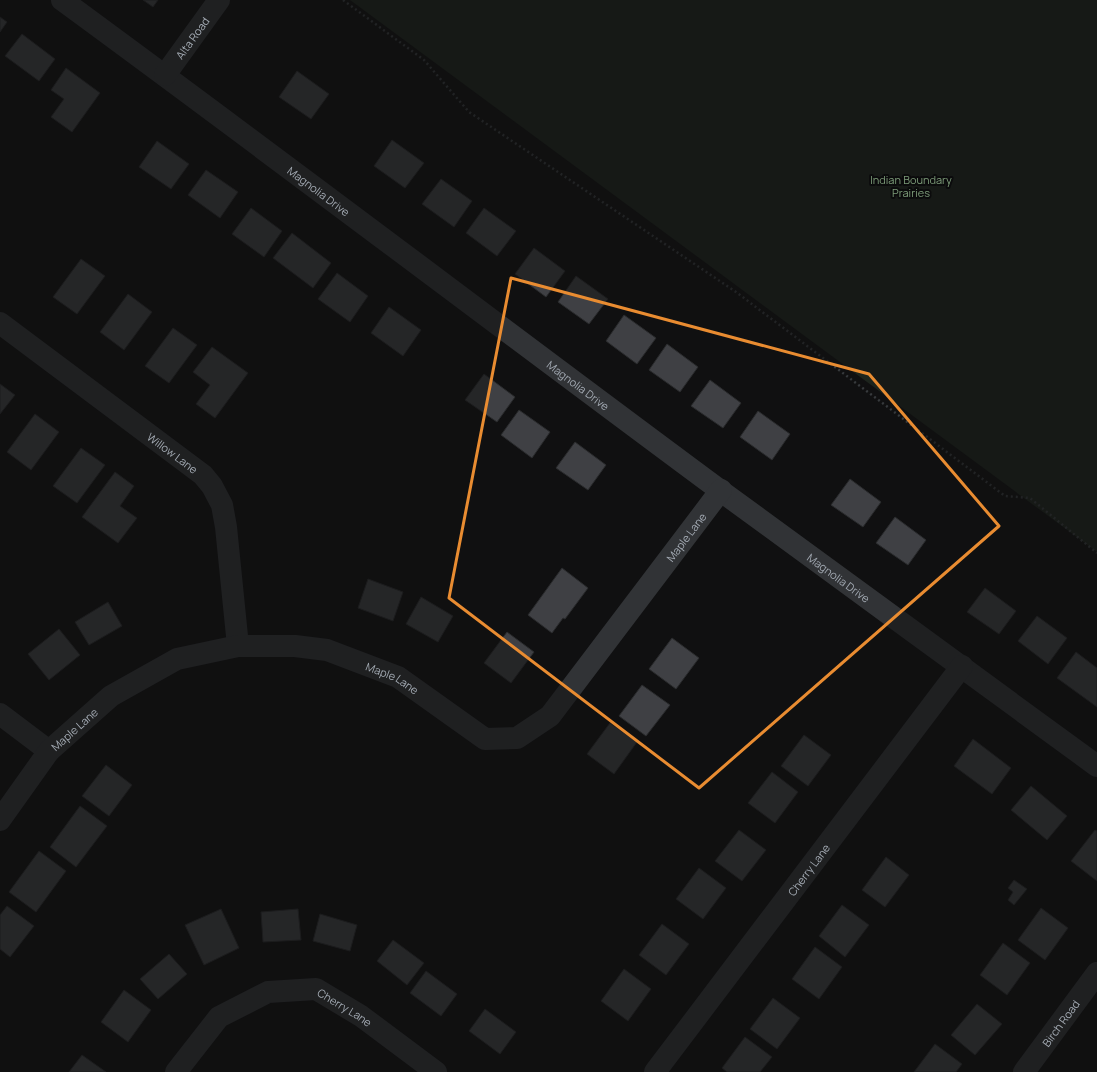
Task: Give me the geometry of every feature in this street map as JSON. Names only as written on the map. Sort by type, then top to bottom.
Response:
[{"type":"street","name":"Magnolia Drive","points":[[62,0],[165,75],[721,490],[1097,766]]},
{"type":"street","name":"Alta Road","points":[[165,75],[219,0]]},
{"type":"street","name":"Willow Lane","points":[[0,323],[203,475],[212,486],[222,506],[238,646]]},
{"type":"street","name":"Maple Lane","points":[[0,820],[49,751],[111,696],[177,659],[238,646],[295,646],[327,650],[398,677],[485,739],[517,738],[550,716],[721,490]]},
{"type":"street","name":"Cherry Lane","points":[[655,1072],[962,666]]},
{"type":"street","points":[[0,714],[49,751]]},
{"type":"street","name":"Birch Road","points":[[1024,1072],[1097,973]]},
{"type":"street","name":"Cherry Lane","points":[[176,1072],[218,1017],[268,992],[316,989],[361,1016],[436,1072]]},
{"type":"path","points":[[343,0],[424,60],[469,112],[736,292],[1005,496],[1030,498],[1097,553]]},
{"type":"highlighted area","points":[[511,278],[869,374],[999,526],[699,788],[449,598]]},
{"type":"green space","name":"Indian Boundary Prairies","points":[[350,0],[1097,0],[1097,552]]},
{"type":"building","points":[[143,0],[158,0],[153,7]]},
{"type":"building","points":[[0,17],[7,22],[0,32]]},
{"type":"building","points":[[22,34],[55,59],[39,81],[5,56]]},
{"type":"building","points":[[66,68],[100,93],[72,132],[51,117],[64,99],[51,90]]},
{"type":"building","points":[[297,71],[329,94],[311,119],[279,97]]},
{"type":"building","points":[[392,140],[424,163],[405,188],[374,166]]},
{"type":"building","points":[[157,141],[189,164],[171,189],[139,167]]},
{"type":"building","points":[[206,170],[238,192],[220,218],[188,195]]},
{"type":"building","points":[[441,179],[472,201],[454,227],[422,204]]},
{"type":"building","points":[[251,208],[282,231],[264,257],[232,234]]},
{"type":"building","points":[[484,208],[516,231],[497,256],[466,233]]},
{"type":"building","points":[[292,233],[331,263],[313,288],[273,258]]},
{"type":"building","points":[[534,248],[565,271],[546,297],[515,274]]},
{"type":"building","points":[[81,259],[105,276],[77,314],[53,297]]},
{"type":"building","points":[[337,273],[368,296],[350,322],[318,299]]},
{"type":"building","points":[[576,276],[608,299],[589,324],[558,302]]},
{"type":"building","points":[[128,294],[152,312],[124,350],[100,332]]},
{"type":"building","points":[[389,307],[421,330],[403,356],[371,333]]},
{"type":"building","points":[[624,315],[656,338],[637,364],[606,341]]},
{"type":"building","points":[[173,328],[197,345],[169,383],[145,366]]},
{"type":"building","points":[[667,344],[698,367],[680,392],[649,370]]},
{"type":"building","points":[[212,347],[248,373],[215,418],[196,404],[210,385],[193,372]]},
{"type":"building","points":[[484,374],[515,397],[497,422],[465,400]]},
{"type":"building","points":[[710,380],[741,403],[723,428],[691,406]]},
{"type":"building","points":[[0,384],[15,395],[0,414]]},
{"type":"building","points":[[519,410],[550,432],[532,458],[501,435]]},
{"type":"building","points":[[758,411],[790,434],[772,460],[740,437]]},
{"type":"building","points":[[35,414],[59,432],[31,470],[7,452]]},
{"type":"building","points":[[575,442],[606,465],[588,490],[556,468]]},
{"type":"building","points":[[81,448],[105,465],[77,503],[53,486]]},
{"type":"building","points":[[115,472],[134,486],[120,506],[137,518],[118,543],[82,517]]},
{"type":"building","points":[[850,479],[881,502],[863,527],[831,505]]},
{"type":"building","points":[[895,517],[926,540],[908,565],[876,543]]},
{"type":"building","points":[[562,568],[588,588],[565,619],[563,618],[552,633],[528,615]]},
{"type":"building","points":[[368,579],[403,592],[393,621],[358,608]]},
{"type":"building","points":[[985,588],[1016,611],[999,634],[967,612]]},
{"type":"building","points":[[421,597],[453,616],[438,642],[406,624]]},
{"type":"building","points":[[108,602],[122,626],[89,645],[75,622]]},
{"type":"building","points":[[1037,616],[1067,638],[1048,664],[1018,641]]},
{"type":"building","points":[[59,629],[80,655],[49,680],[28,654]]},
{"type":"building","points":[[507,632],[534,652],[511,683],[484,663]]},
{"type":"building","points":[[672,638],[699,658],[676,689],[649,669]]},
{"type":"building","points":[[1076,652],[1097,668],[1097,707],[1057,678]]},
{"type":"building","points":[[642,685],[670,705],[646,736],[619,716]]},
{"type":"building","points":[[610,723],[637,742],[614,774],[587,754]]},
{"type":"building","points":[[804,735],[831,755],[808,786],[781,766]]},
{"type":"building","points":[[973,739],[1011,768],[992,794],[954,766]]},
{"type":"building","points":[[106,765],[132,785],[109,816],[82,796]]},
{"type":"building","points":[[772,772],[798,792],[775,823],[748,803]]},
{"type":"building","points":[[1031,786],[1067,816],[1047,840],[1011,810]]},
{"type":"building","points":[[80,806],[107,826],[76,867],[50,847]]},
{"type":"building","points":[[739,830],[766,850],[742,881],[715,861]]},
{"type":"building","points":[[1095,830],[1097,831],[1097,881],[1071,861]]},
{"type":"building","points":[[39,851],[66,871],[36,912],[9,892]]},
{"type":"building","points":[[886,857],[909,875],[885,907],[862,890]]},
{"type":"building","points":[[699,868],[726,888],[703,919],[676,899]]},
{"type":"building","points":[[1014,880],[1027,889],[1014,905],[1008,900],[1013,892],[1008,888]]},
{"type":"building","points":[[842,905],[869,925],[845,957],[819,936]]},
{"type":"building","points":[[7,906],[34,926],[10,957],[0,949],[0,915]]},
{"type":"building","points":[[1041,908],[1068,928],[1045,960],[1018,940]]},
{"type":"building","points":[[221,909],[239,948],[204,965],[185,925]]},
{"type":"building","points":[[298,909],[301,940],[263,942],[261,912]]},
{"type":"building","points":[[320,914],[357,925],[350,951],[313,941]]},
{"type":"building","points":[[662,924],[689,944],[666,975],[639,955]]},
{"type":"building","points":[[393,940],[424,963],[407,985],[377,961]]},
{"type":"building","points":[[1003,943],[1030,963],[1007,995],[980,975]]},
{"type":"building","points":[[815,947],[842,967],[819,999],[792,979]]},
{"type":"building","points":[[169,954],[187,974],[158,999],[140,979]]},
{"type":"building","points":[[624,969],[651,989],[628,1021],[601,1001]]},
{"type":"building","points":[[426,971],[457,994],[441,1016],[410,993]]},
{"type":"building","points":[[124,990],[151,1010],[128,1042],[101,1022]]},
{"type":"building","points":[[773,998],[800,1018],[777,1049],[750,1029]]},
{"type":"building","points":[[977,1004],[1002,1024],[975,1055],[951,1035]]},
{"type":"building","points":[[485,1009],[516,1032],[500,1054],[469,1031]]},
{"type":"building","points":[[745,1037],[772,1057],[760,1072],[727,1072],[722,1068]]},
{"type":"building","points":[[935,1044],[962,1064],[956,1072],[914,1072]]},
{"type":"building","points":[[82,1055],[106,1072],[69,1072]]}]
